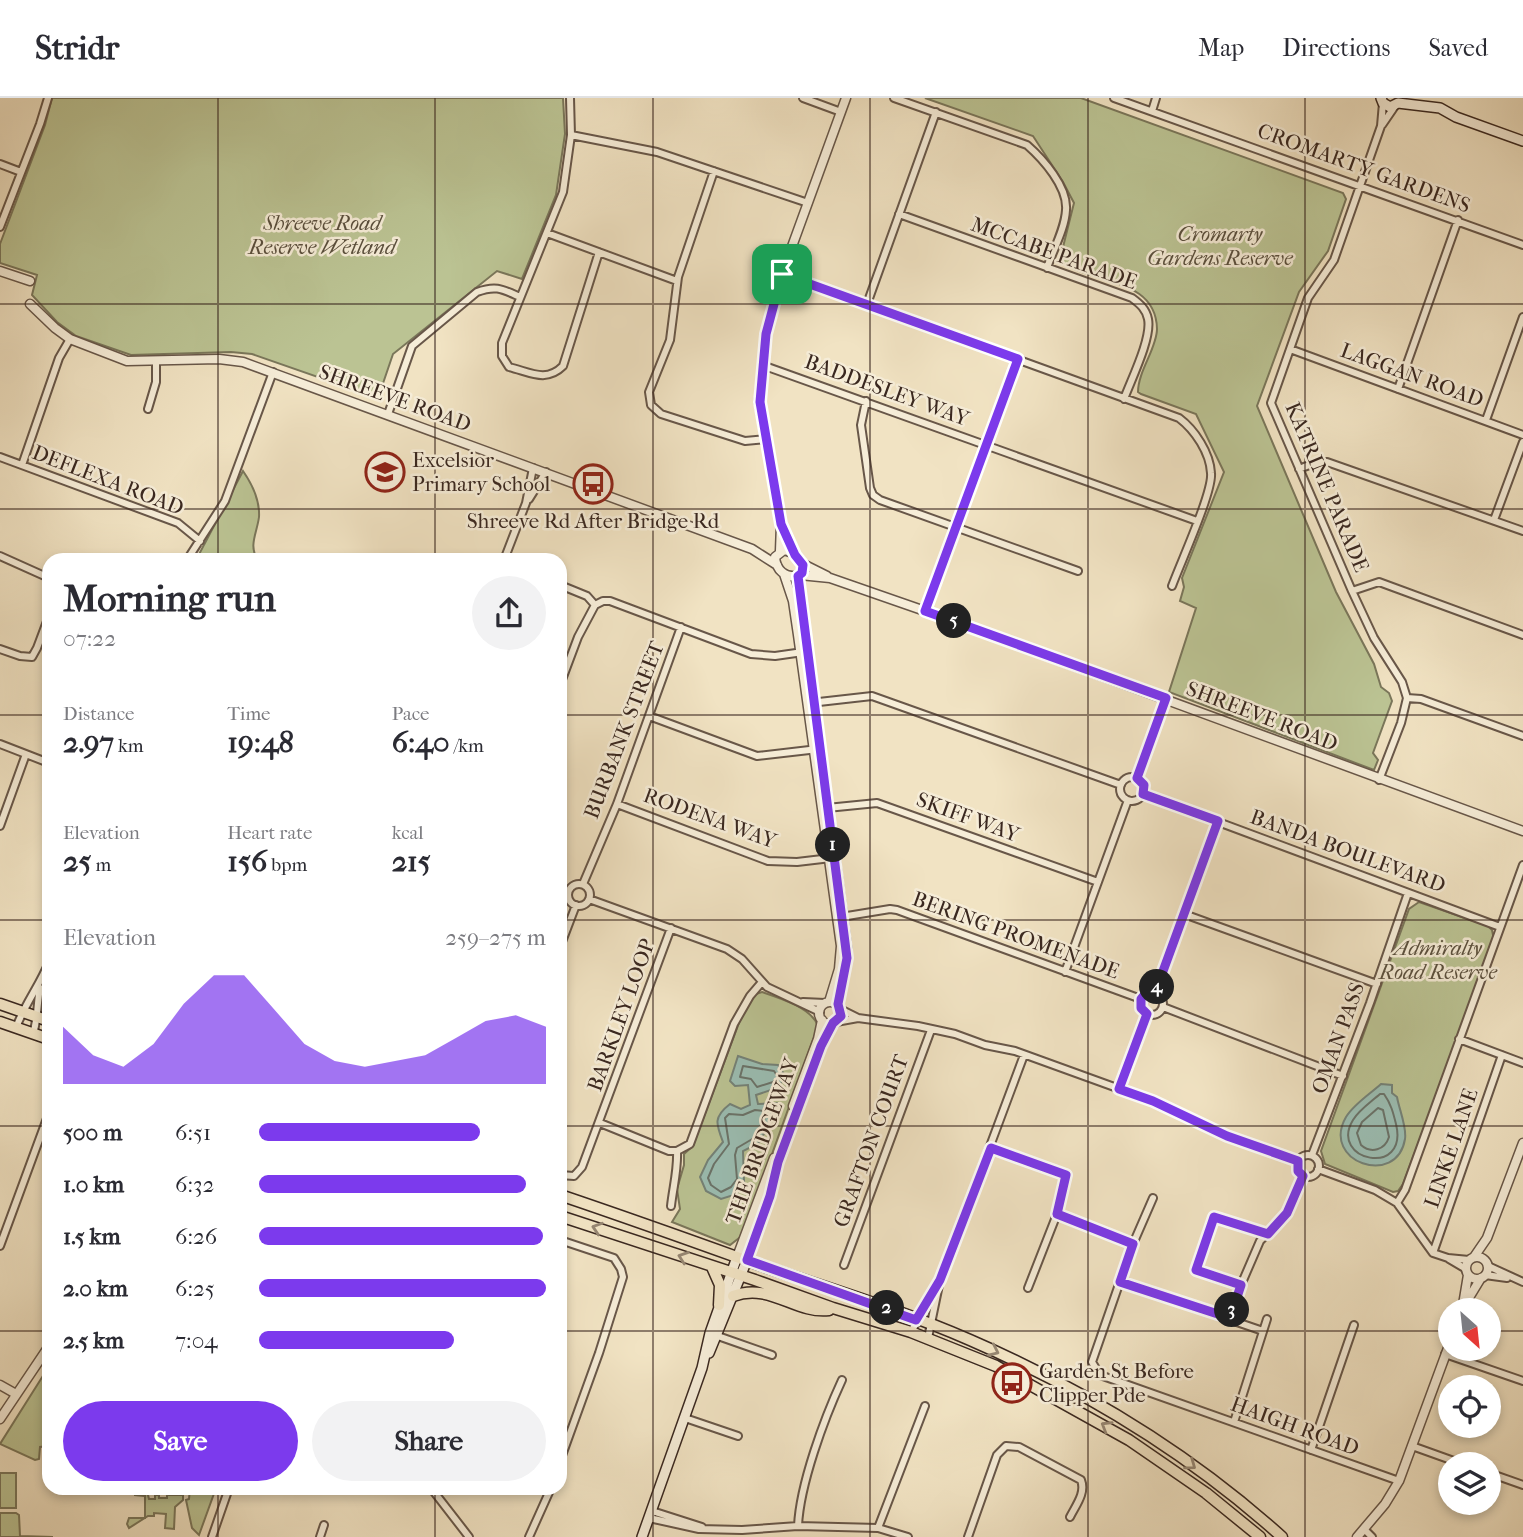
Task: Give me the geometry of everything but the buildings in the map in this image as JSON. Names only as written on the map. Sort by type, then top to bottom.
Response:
[{"type":"main road","points":[[1408,98],[1431,107]]},
{"type":"main road","points":[[1381,100],[1390,107],[1398,102],[1440,108],[1456,117],[1523,141]]},
{"type":"main road","points":[[0,1003],[42,1018]]},
{"type":"main road","points":[[0,1023],[42,1037]]},
{"type":"main road","points":[[567,1197],[931,1325],[968,1339],[1064,1384],[1111,1410],[1172,1451],[1282,1537]]},
{"type":"main road","points":[[567,1218],[911,1332],[996,1366],[1100,1422],[1178,1473],[1260,1537]]},
{"type":"main road","name":"THE BRIDGEWAY","points":[[736,1274],[742,1258]]},
{"type":"main road","points":[[642,1537],[713,1335],[720,1285],[712,1267]]},
{"type":"main road","points":[[713,1335],[733,1296],[736,1274]]},
{"type":"main road","points":[[719,1305],[736,1274]]},
{"type":"main road","points":[[733,1296],[762,1292],[816,1310],[833,1308]]},
{"type":"street","points":[[0,227],[48,98]]},
{"type":"street","points":[[570,98],[571,135],[563,192],[502,342],[502,356],[509,367],[544,376],[555,374],[562,366],[598,252]]},
{"type":"street","points":[[803,98],[841,112]]},
{"type":"street","points":[[777,565],[775,557],[779,552],[781,524],[760,402],[766,334],[782,274],[846,98]]},
{"type":"street","points":[[894,98],[1027,145],[1038,154],[1062,191],[1066,212],[1047,268]]},
{"type":"street","name":"CROMARTY GARDENS","points":[[1114,98],[1523,245]]},
{"type":"street","points":[[1152,111],[1156,98]]},
{"type":"street","name":"KATRINE PARADE","points":[[1381,100],[1381,126]]},
{"type":"street","name":"KATRINE PARADE","points":[[1398,102],[1381,126],[1334,260],[1308,298],[1271,403],[1352,591],[1374,638],[1402,682],[1407,698]]},
{"type":"street","points":[[867,304],[936,112]]},
{"type":"street","points":[[571,135],[657,152],[808,203]]},
{"type":"street","points":[[0,164],[21,172]]},
{"type":"street","points":[[714,171],[677,281],[670,341],[649,392],[651,405],[661,414],[745,441],[766,439]]},
{"type":"street","name":"MCCABE PARADE","points":[[899,214],[1132,298],[1146,312],[1149,331],[1124,399]]},
{"type":"street","points":[[1398,390],[1458,220]]},
{"type":"street","points":[[547,233],[677,281]]},
{"type":"street","points":[[0,271],[30,281]]},
{"type":"street","points":[[782,274],[1179,418],[1195,433],[1211,472],[1211,482],[1172,586]]},
{"type":"street","points":[[388,414],[412,346],[477,292],[490,287],[520,297]]},
{"type":"street","name":"SHREEVE ROAD","points":[[30,304],[70,339],[127,361],[219,359],[243,362],[752,549],[777,565],[784,574],[830,578]]},
{"type":"street","points":[[1486,420],[1523,317]]},
{"type":"street","points":[[22,465],[59,358],[70,339]]},
{"type":"street","name":"LAGGAN ROAD","points":[[1290,349],[1523,435]]},
{"type":"street","points":[[925,611],[1018,359]]},
{"type":"street","points":[[148,409],[156,382],[156,361]]},
{"type":"street","name":"BADDESLEY WAY","points":[[762,365],[1197,521]]},
{"type":"street","points":[[192,553],[225,501],[273,372]]},
{"type":"street","points":[[866,401],[861,425],[873,495],[880,500],[1079,570]]},
{"type":"street","points":[[1494,520],[1523,442]]},
{"type":"street","name":"DEFLEXA ROAD","points":[[0,457],[178,523],[200,541]]},
{"type":"street","points":[[1299,469],[1317,462],[1327,462],[1523,531]]},
{"type":"street","points":[[507,553],[526,503],[533,468]]},
{"type":"street","points":[[526,503],[546,472]]},
{"type":"street","points":[[781,524],[795,555]]},
{"type":"street","name":"SHREEVE ROAD","points":[[752,549],[790,551],[803,564],[830,578],[1166,698],[1379,780],[1523,831]]},
{"type":"street","points":[[0,556],[42,575]]},
{"type":"street","points":[[799,576],[803,564]]},
{"type":"street","name":"THE BRIDGEWAY","points":[[742,1258],[818,1039],[821,1016],[833,1005],[841,953],[840,917],[811,703],[793,601],[784,574]]},
{"type":"street","name":"THE BRIDGEWAY","points":[[799,576],[803,652]]},
{"type":"street","points":[[1352,591],[1379,582],[1523,635]]},
{"type":"street","points":[[567,588],[587,596],[595,605]]},
{"type":"street","points":[[567,666],[578,637],[595,605],[603,601],[610,601],[751,654],[775,656],[803,652]]},
{"type":"street","name":"BURBANK STREET","points":[[583,884],[617,803],[681,627]]},
{"type":"street","points":[[0,649],[32,657],[42,634]]},
{"type":"street","points":[[811,703],[872,696],[1121,785]]},
{"type":"street","points":[[1137,778],[1166,698]]},
{"type":"street","points":[[1379,780],[1401,723],[1407,698],[1422,699],[1523,736]]},
{"type":"street","points":[[649,716],[757,755],[817,750]]},
{"type":"street","points":[[0,744],[42,760]]},
{"type":"street","points":[[0,826],[26,754]]},
{"type":"street","points":[[1128,778],[1137,778],[1144,785],[1143,794],[1137,800],[1128,800],[1122,795],[1121,785],[1128,778]]},
{"type":"street","name":"BANDA BOULEVARD","points":[[1143,794],[1500,926]]},
{"type":"street","points":[[1065,972],[1128,800]]},
{"type":"street","name":"RODENA WAY","points":[[617,803],[768,861],[797,862],[832,858]]},
{"type":"street","name":"SKIFF WAY","points":[[825,808],[877,803],[1098,882]]},
{"type":"street","points":[[1155,993],[1218,821]]},
{"type":"street","points":[[1397,1203],[1405,1190],[1523,865]]},
{"type":"street","points":[[583,884],[589,889],[589,899],[584,905],[576,905],[570,900],[569,891],[574,885],[583,884]]},
{"type":"street","name":"OMAN PASS","points":[[1312,1156],[1377,984],[1408,892]]},
{"type":"street","points":[[589,899],[727,949],[742,959],[762,982],[777,993],[798,1001],[821,1016],[835,1022],[858,1018]]},
{"type":"street","points":[[567,929],[576,905]]},
{"type":"street","name":"BERING PROMENADE","points":[[840,917],[897,910],[1141,999]]},
{"type":"street","points":[[1184,914],[1377,984]]},
{"type":"street","name":"BARKLEY LOOP","points":[[567,1175],[574,1175],[582,1167],[671,929]]},
{"type":"street","points":[[16,1028],[22,1011],[42,979]]},
{"type":"street","points":[[42,979],[37,1001],[42,1014]]},
{"type":"street","points":[[600,1122],[668,1151],[677,1151],[690,1144],[734,1024],[750,996],[762,982]]},
{"type":"street","points":[[1155,993],[1162,998],[1163,1007],[1156,1014],[1147,1014],[1141,1008],[1141,999],[1145,994],[1155,993]]},
{"type":"street","points":[[798,1001],[833,1005],[858,1018],[956,1034],[985,1045],[1015,1051],[1153,1101],[1227,1136],[1298,1161]]},
{"type":"street","name":"THE BRIDGEWAY","points":[[742,1258],[770,1196],[778,1162],[821,1046],[841,1016],[833,1005]]},
{"type":"street","points":[[1163,1007],[1343,1076]]},
{"type":"street","points":[[1119,1089],[1147,1014]]},
{"type":"street","points":[[33,1034],[42,1022]]},
{"type":"street","name":"GRAFTON COURT","points":[[844,1265],[931,1030]]},
{"type":"street","points":[[1460,1039],[1523,1063]]},
{"type":"street","points":[[928,1338],[940,1280],[1024,1055]]},
{"type":"street","name":"LINKE LANE","points":[[1433,1253],[1502,1055]]},
{"type":"street","points":[[0,1246],[42,1132]]},
{"type":"street","points":[[1469,1298],[1483,1277],[1487,1264],[1488,1238],[1523,1143]]},
{"type":"street","points":[[991,1148],[1066,1175],[1057,1214],[1028,1288]]},
{"type":"street","points":[[671,1206],[678,1169],[677,1151]]},
{"type":"street","points":[[1298,1161],[1307,1154],[1317,1160],[1318,1169],[1315,1174],[1303,1176]]},
{"type":"street","points":[[1298,1161],[1298,1171],[1303,1176]]},
{"type":"street","points":[[1318,1169],[1375,1190],[1397,1203],[1433,1253],[1448,1258],[1482,1258],[1487,1264],[1523,1282]]},
{"type":"street","points":[[1230,1318],[1260,1241],[1287,1213],[1303,1176]]},
{"type":"street","points":[[1153,1198],[1120,1282],[1263,1331]]},
{"type":"street","points":[[1057,1214],[1133,1244]]},
{"type":"street","points":[[1241,1285],[1196,1270],[1214,1217],[1268,1234]]},
{"type":"street","points":[[1463,1298],[1466,1272],[1471,1259],[1488,1238]]},
{"type":"street","points":[[567,1242],[614,1258],[623,1277],[567,1442]]},
{"type":"street","points":[[1448,1258],[1475,1279],[1512,1278]]},
{"type":"street","points":[[911,1332],[940,1280]]},
{"type":"street","name":"HAIGH ROAD","points":[[1120,1282],[1092,1362],[1100,1375],[1399,1481]]},
{"type":"street","points":[[1234,1422],[1268,1319]]},
{"type":"street","points":[[1311,1450],[1354,1325]]},
{"type":"street","points":[[713,1335],[772,1355]]},
{"type":"street","points":[[0,1419],[42,1356]]},
{"type":"street","points":[[1357,1537],[1385,1504],[1399,1481],[1443,1362]]},
{"type":"street","points":[[1469,1362],[1523,1381]]},
{"type":"street","points":[[798,1526],[799,1504],[832,1402],[842,1380]]},
{"type":"street","points":[[0,1385],[16,1394]]},
{"type":"street","points":[[878,1528],[925,1406]]},
{"type":"street","points":[[685,1418],[738,1436]]},
{"type":"street","points":[[968,1537],[997,1455],[1006,1446],[1019,1447],[1081,1480],[1082,1494],[1070,1517]]},
{"type":"street","points":[[1412,1446],[1438,1455]]},
{"type":"street","points":[[1501,1477],[1523,1485]]},
{"type":"street","points":[[212,1537],[227,1495]]},
{"type":"street","points":[[437,1495],[469,1537]]},
{"type":"street","points":[[529,1537],[548,1495]]},
{"type":"street","points":[[650,1515],[687,1527],[723,1531],[798,1526],[878,1528],[908,1537]]},
{"type":"street","points":[[320,1537],[324,1525]]},
{"type":"street","points":[[1364,1529],[1372,1537]]},
{"type":"green space","name":"Shreeve Road Reserve Wetland","points":[[52,98],[563,98],[565,134],[556,195],[522,279],[497,271],[393,354],[378,398],[252,354],[231,352],[131,355],[76,336],[57,322],[32,295],[37,275],[0,263],[0,244],[45,125]]},
{"type":"green space","name":"Cromarty Gardens Reserve","points":[[925,98],[1081,98],[1343,193],[1346,199],[1328,251],[1299,292],[1257,406],[1336,592],[1374,664],[1381,687],[1389,693],[1392,701],[1373,753],[1378,760],[1374,770],[1169,692],[1196,608],[1180,601],[1184,587],[1182,578],[1224,472],[1196,414],[1138,392],[1157,329],[1154,312],[1146,299],[1120,284],[1073,269],[1061,261],[1074,203],[1033,136]]},
{"type":"green space","points":[[243,471],[258,504],[259,517],[253,544],[255,553],[200,553]]},
{"type":"green space","name":"Admiralty Road Reserve","points":[[1419,902],[1488,926],[1492,930],[1494,940],[1403,1184],[1398,1191],[1393,1192],[1325,1164],[1321,1151],[1409,909]]},
{"type":"green space","points":[[762,992],[802,1009],[818,1026],[743,1235],[730,1245],[672,1222],[680,1209],[677,1189],[684,1165],[684,1154],[693,1146],[743,1012],[756,994]]},
{"type":"green space","points":[[42,1377],[42,1447],[39,1459],[35,1460],[0,1444]]},
{"type":"green space","points":[[0,1473],[16,1473],[16,1508],[0,1508]]},
{"type":"green space","points":[[135,1495],[148,1495],[149,1499],[155,1499],[155,1495],[167,1498],[167,1495],[183,1495],[183,1500],[175,1507],[174,1529],[165,1528],[166,1514],[154,1513],[154,1516],[145,1518],[145,1496]]},
{"type":"green space","points":[[189,1495],[213,1495],[199,1535],[192,1528],[186,1500]]},
{"type":"green space","points":[[0,1513],[19,1515],[20,1536],[53,1537],[0,1537]]},
{"type":"green space","points":[[129,1518],[145,1518],[129,1528],[127,1524]]},
{"type":"water","points":[[738,1056],[762,1064],[778,1065],[786,1077],[777,1088],[756,1095],[758,1104],[777,1103],[782,1109],[770,1122],[759,1143],[743,1151],[744,1181],[737,1194],[721,1199],[706,1191],[700,1177],[708,1160],[723,1142],[718,1117],[730,1104],[741,1109],[750,1105],[748,1085],[735,1086],[730,1081]]},
{"type":"water","points":[[1381,1084],[1392,1085],[1392,1093],[1397,1097],[1404,1124],[1405,1139],[1399,1154],[1389,1163],[1376,1165],[1351,1157],[1343,1146],[1341,1133],[1349,1112]]},
{"type":"place","name":"Excelsior Primary School","points":[[385,472]]},
{"type":"place","name":"Shreeve Rd After Bridge Rd","points":[[593,484]]},
{"type":"place","name":"Garden St Before Clipper Pde","points":[[1012,1383]]},
{"type":"route","points":[[782,274],[1018,359],[925,611],[1166,698],[1137,778],[1144,785],[1143,794],[1218,821],[1155,993],[1145,994],[1141,999],[1141,1008],[1147,1014],[1119,1089],[1153,1101],[1227,1136],[1298,1161],[1298,1171],[1303,1176],[1287,1213],[1268,1234],[1214,1217],[1196,1270],[1241,1285],[1230,1318],[1120,1282],[1133,1244],[1057,1214],[1066,1175],[991,1148],[940,1280],[916,1320],[844,1292],[747,1260],[770,1196],[778,1162],[821,1046],[833,1023],[841,1016],[838,1004],[847,958],[798,576],[802,573],[803,565],[795,555],[781,524],[760,402],[766,334],[782,274]]}]
